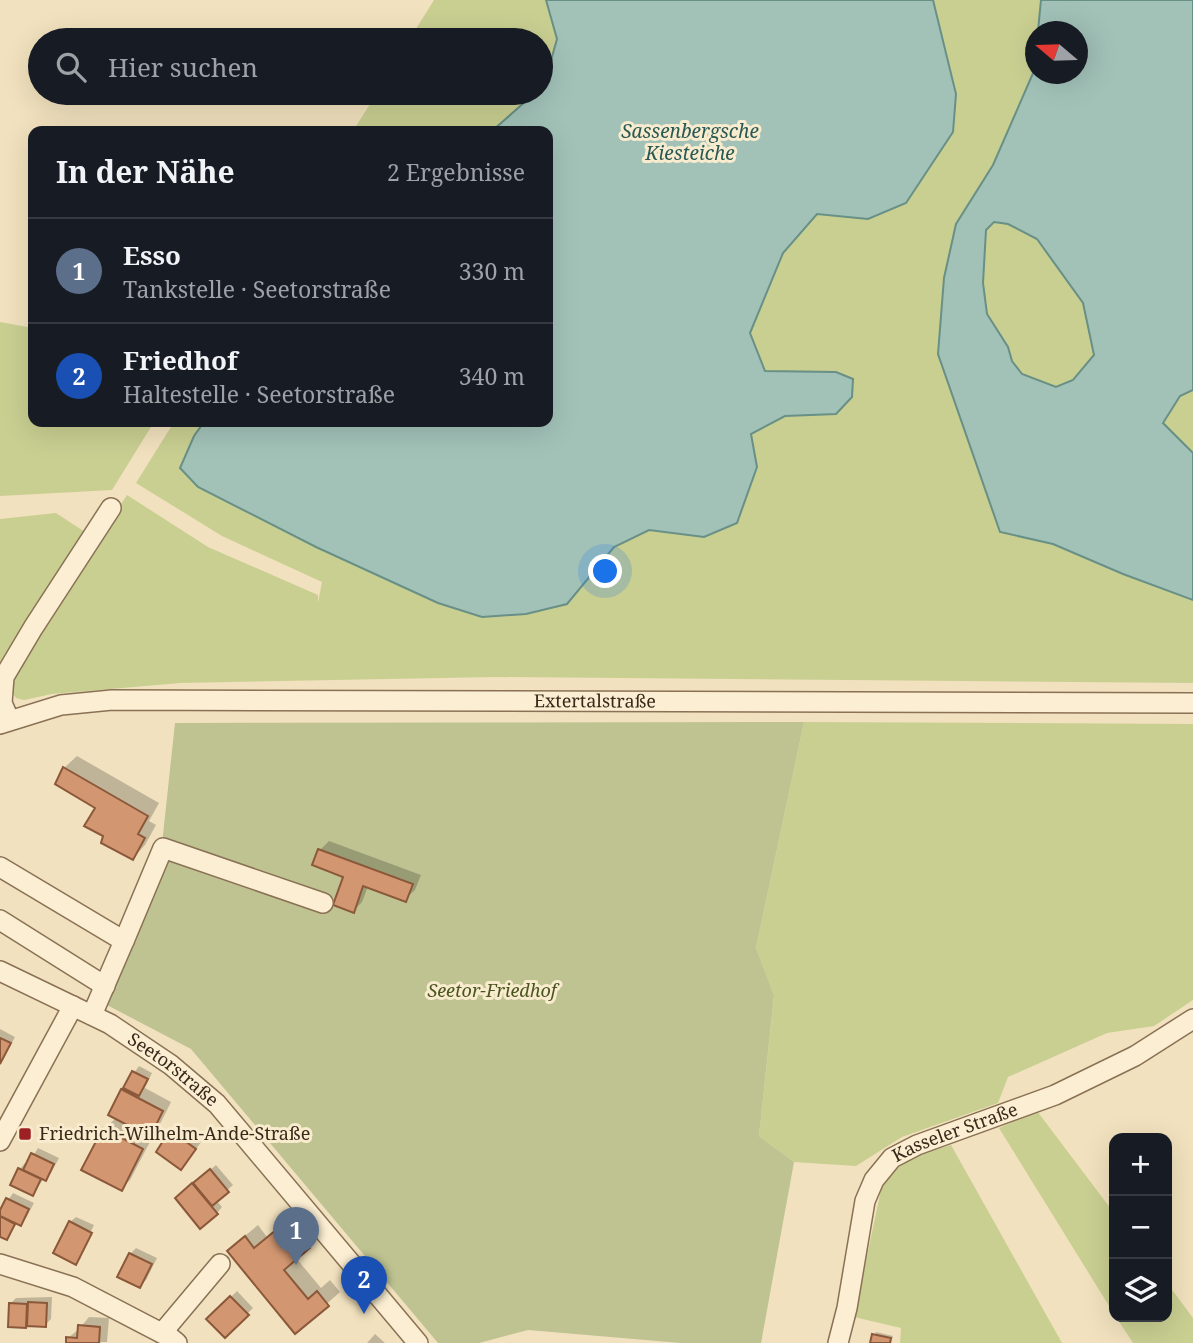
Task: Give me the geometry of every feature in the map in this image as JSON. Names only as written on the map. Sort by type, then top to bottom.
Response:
[{"type":"street","points":[[5,721],[2,703],[4,677],[111,508]]},
{"type":"street","name":"Extertalstraße","points":[[5,721],[61,705],[112,700],[1193,703]]},
{"type":"street","points":[[92,1015],[163,848],[323,903]]},
{"type":"street","points":[[0,867],[124,941]]},
{"type":"street","points":[[0,920],[106,986]]},
{"type":"street","name":"Seetorstraße","points":[[0,971],[110,1024],[171,1065],[217,1104],[418,1343]]},
{"type":"street","points":[[0,1141],[73,1006]]},
{"type":"street","name":"Kasseler Straße","points":[[838,1343],[847,1308],[865,1201],[874,1181],[892,1158],[916,1145],[1055,1095],[1135,1056],[1193,1019]]},
{"type":"street","points":[[0,1264],[73,1287],[169,1338],[220,1264]]},
{"type":"green space","points":[[434,0],[546,0],[557,39],[553,53],[553,28],[416,28]]},
{"type":"green space","points":[[933,0],[1041,0],[1039,21],[1025,21],[1025,84],[1028,84],[993,165],[956,224],[1000,532],[1053,544],[1193,600],[1193,683],[495,677],[180,683],[52,694],[24,700],[16,698],[11,691],[12,670],[127,495],[208,547],[318,595],[318,603],[322,582],[222,536],[136,483],[171,427],[200,427],[194,436],[198,487],[316,547],[438,603],[567,604],[614,547],[649,530],[704,537],[757,467],[751,435],[785,416],[836,414],[836,372],[765,371],[750,333],[783,253],[817,214],[868,219],[956,94]]},
{"type":"green space","points":[[369,105],[521,105],[498,126],[356,126]]},
{"type":"green space","points":[[994,222],[1008,223],[1037,239],[1083,303],[1094,355],[1073,380],[1056,387],[1022,374],[987,314],[983,283],[986,229]]},
{"type":"green space","points":[[0,322],[28,327],[28,427],[151,427],[112,490],[0,496]]},
{"type":"green space","points":[[1193,390],[1193,453],[1163,423],[1180,396]]},
{"type":"green space","points":[[56,513],[85,532],[0,669],[0,519]]},
{"type":"green space","points":[[804,722],[1193,724],[1193,1000],[1154,1026],[1107,1033],[1008,1077],[998,1103],[902,1137],[856,1166],[794,1162],[759,1136],[774,997],[756,948]]},
{"type":"green space","name":"Seetor-Friedhof","points":[[804,722],[756,948],[774,996],[759,1136],[794,1162],[761,1343],[681,1343],[528,1330],[479,1343],[438,1343],[191,1049],[107,1005],[159,872],[175,723]]},
{"type":"green space","points":[[1037,1111],[1109,1206],[1109,1306],[999,1128]]},
{"type":"green space","points":[[951,1145],[1062,1343],[900,1343],[901,1328],[854,1317],[881,1190],[896,1170],[910,1159]]},
{"type":"green space","points":[[1172,1290],[1193,1318],[1193,1343],[1133,1343],[1119,1322],[1172,1322]]},
{"type":"water","name":"Sassenbergsche Kiesteiche","points":[[546,0],[933,0],[956,94],[953,132],[906,203],[868,219],[817,214],[783,253],[750,333],[765,371],[836,372],[853,379],[852,397],[836,414],[785,416],[751,434],[757,467],[737,523],[704,537],[649,530],[614,547],[567,604],[526,614],[482,617],[438,603],[316,547],[198,487],[180,468],[200,427],[553,427],[553,126],[498,126],[521,105],[553,105],[553,53],[557,39]]},
{"type":"water","points":[[1041,0],[1193,0],[1193,390],[1180,396],[1163,423],[1193,453],[1193,600],[1053,544],[1000,532],[938,354],[944,278],[956,224],[993,165],[1028,84],[1088,84],[1088,21],[1039,21]],"holes":[[[994,222],[1008,224],[1037,239],[1083,303],[1094,355],[1073,380],[1056,387],[1022,374],[1012,361],[1008,347],[987,314],[983,283],[986,230]]]},
{"type":"building","points":[[63,767],[148,816],[138,834],[145,838],[133,860],[101,843],[103,836],[84,826],[95,808],[55,784]]},
{"type":"building","points":[[318,849],[413,884],[406,902],[363,886],[354,913],[333,905],[343,877],[312,865]]},
{"type":"building","points":[[0,1038],[11,1043],[0,1064]]},
{"type":"building","points":[[132,1071],[148,1079],[139,1096],[123,1088]]},
{"type":"building","points":[[121,1089],[163,1111],[150,1137],[108,1115]]},
{"type":"building","points":[[103,1128],[143,1149],[122,1191],[81,1170]]},
{"type":"building","points":[[170,1130],[196,1149],[181,1170],[156,1152]]},
{"type":"building","points":[[31,1153],[54,1164],[46,1181],[23,1170]]},
{"type":"building","points":[[18,1168],[41,1179],[33,1196],[10,1185]]},
{"type":"building","points":[[210,1169],[229,1192],[212,1206],[193,1183]]},
{"type":"building","points":[[192,1183],[218,1214],[200,1229],[175,1198]]},
{"type":"building","points":[[6,1198],[29,1209],[21,1226],[0,1216]]},
{"type":"building","points":[[0,1216],[15,1224],[7,1240],[0,1237]]},
{"type":"building","points":[[69,1221],[92,1233],[76,1265],[53,1253]]},
{"type":"building","points":[[287,1221],[310,1248],[284,1270],[308,1299],[317,1291],[329,1306],[295,1334],[227,1251],[245,1236],[254,1248]]},
{"type":"building","points":[[129,1253],[152,1264],[140,1288],[117,1277]]},
{"type":"building","points":[[230,1296],[249,1315],[225,1338],[206,1319]]},
{"type":"building","points":[[28,1302],[47,1303],[46,1327],[27,1326]]},
{"type":"building","points":[[9,1303],[27,1304],[26,1328],[8,1327]]},
{"type":"building","points":[[78,1325],[100,1327],[99,1343],[66,1343],[66,1337],[77,1338]]},
{"type":"building","points":[[872,1334],[891,1338],[890,1343],[870,1343]]},
{"type":"place","name":"Friedrich-Wilhelm-Ande-Straße","points":[[25,1134]]},
{"type":"place","name":"Esso","points":[[296,1265]]},
{"type":"place","name":"Friedhof","points":[[364,1314]]}]
